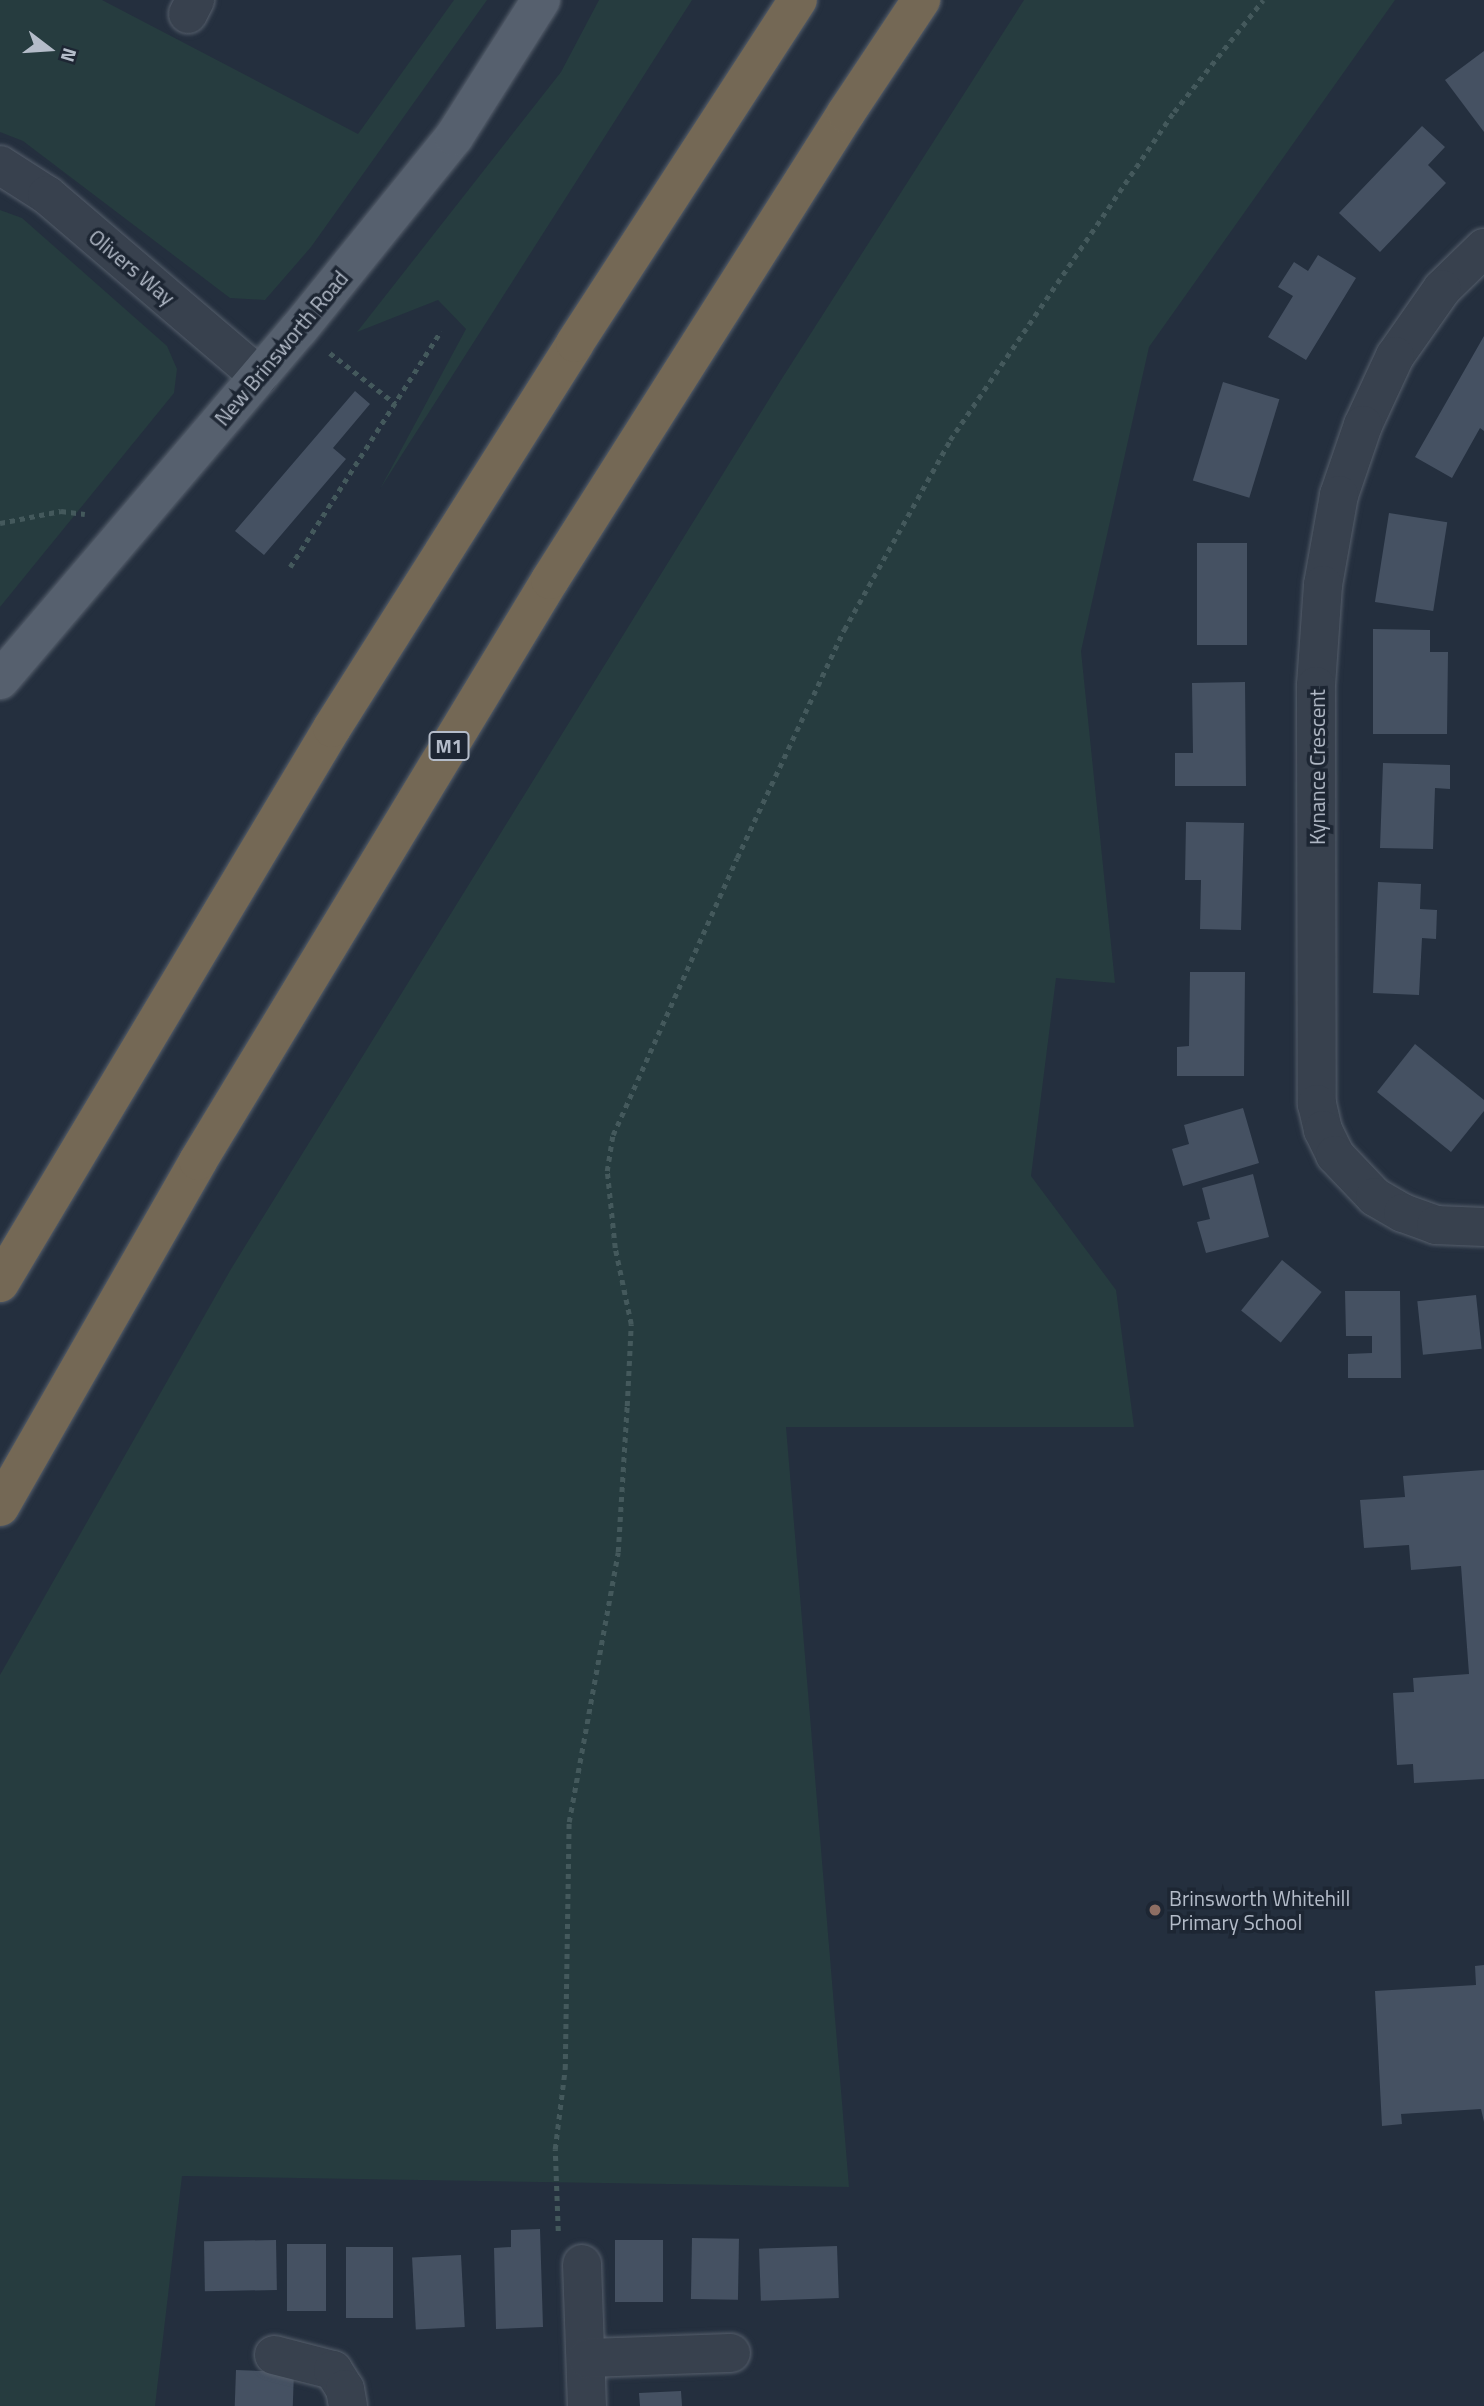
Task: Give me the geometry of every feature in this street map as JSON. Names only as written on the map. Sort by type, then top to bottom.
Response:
[{"type":"highway","points":[[0,1283],[332,728],[575,343],[799,0]]},
{"type":"highway","name":"M1","points":[[0,1507],[198,1161],[550,580],[839,124],[922,0]]},
{"type":"main road","name":"New Brinsworth Road","points":[[0,680],[299,329],[454,137],[541,0]]},
{"type":"street","name":"Olivers Way","points":[[0,165],[47,195],[259,376]]},
{"type":"street","name":"Kynance Crescent","points":[[1484,248],[1442,289],[1395,356],[1363,425],[1339,495],[1334,521],[1323,585],[1317,686],[1317,1104],[1323,1130],[1335,1155],[1375,1198],[1403,1213],[1436,1225],[1484,1227]]},
{"type":"street","points":[[582,2264],[587,2406]]},
{"type":"street","points":[[587,2358],[730,2353]]},
{"type":"street","points":[[274,2355],[333,2370],[345,2389],[348,2406]]},
{"type":"path","points":[[582,2264],[559,2262],[555,2149],[565,2068],[569,1822],[618,1552],[627,1406],[631,1324],[615,1248],[607,1171],[613,1135],[737,858],[844,630],[950,440],[1174,111],[1263,0]]},
{"type":"path","points":[[299,329],[396,404]]},
{"type":"path","points":[[290,566],[441,331]]},
{"type":"path","points":[[0,523],[61,511],[136,521]]},
{"type":"green space","points":[[0,0],[102,0],[358,134],[454,0],[487,0],[311,247],[265,300],[230,298],[23,141],[0,132]]},
{"type":"green space","points":[[599,0],[692,0],[380,489],[466,329],[438,300],[357,332],[561,72]]},
{"type":"green space","points":[[1024,0],[1395,0],[1149,347],[1081,651],[1115,983],[1056,978],[1031,1176],[1116,1290],[1134,1427],[786,1427],[849,2187],[182,2176],[155,2406],[0,2406],[0,1675],[231,1269],[781,380]]},
{"type":"green space","points":[[0,210],[22,218],[167,346],[177,369],[174,393],[0,607]]},
{"type":"building","points":[[1484,51],[1484,132],[1445,80]]},
{"type":"building","points":[[1422,126],[1445,147],[1428,165],[1446,183],[1380,252],[1339,213]]},
{"type":"building","points":[[1318,255],[1356,278],[1306,360],[1268,337],[1293,296],[1278,287],[1294,262],[1308,271]]},
{"type":"building","points":[[1484,336],[1484,431],[1480,428],[1452,478],[1415,457]]},
{"type":"building","points":[[1223,382],[1279,399],[1249,498],[1193,480]]},
{"type":"building","points":[[355,391],[370,404],[333,448],[346,459],[264,555],[235,531]]},
{"type":"building","points":[[1389,513],[1447,522],[1433,611],[1375,602]]},
{"type":"building","points":[[1197,543],[1247,543],[1247,645],[1197,645]]},
{"type":"building","points":[[1373,629],[1430,630],[1430,652],[1448,652],[1447,734],[1373,734]]},
{"type":"building","points":[[1245,682],[1246,786],[1175,786],[1175,753],[1193,753],[1192,683]]},
{"type":"building","points":[[1383,763],[1450,765],[1450,789],[1435,788],[1433,849],[1380,848]]},
{"type":"building","points":[[1186,822],[1244,823],[1241,930],[1200,929],[1201,880],[1185,880]]},
{"type":"building","points":[[1378,882],[1421,884],[1420,909],[1437,910],[1436,939],[1422,938],[1419,995],[1373,993]]},
{"type":"building","points":[[1190,972],[1245,972],[1244,1076],[1177,1076],[1177,1047],[1189,1046]]},
{"type":"building","points":[[1415,1044],[1484,1100],[1484,1111],[1451,1152],[1377,1092]]},
{"type":"building","points":[[1243,1108],[1259,1163],[1183,1186],[1172,1149],[1189,1144],[1184,1125]]},
{"type":"building","points":[[1253,1174],[1269,1237],[1206,1253],[1197,1222],[1210,1219],[1202,1188]]},
{"type":"building","points":[[1282,1260],[1322,1292],[1281,1343],[1241,1311]]},
{"type":"building","points":[[1345,1291],[1400,1291],[1401,1378],[1348,1378],[1348,1354],[1372,1353],[1372,1336],[1346,1336]]},
{"type":"building","points":[[1476,1295],[1482,1349],[1423,1355],[1417,1301]]},
{"type":"building","points":[[1484,1470],[1484,1779],[1414,1783],[1413,1764],[1397,1765],[1393,1693],[1414,1692],[1413,1678],[1469,1674],[1461,1566],[1411,1570],[1409,1545],[1364,1548],[1360,1500],[1405,1497],[1403,1476]]},
{"type":"building","name":"Brinsworth Whitehill Primary School","points":[[1484,1965],[1484,2122],[1481,2109],[1401,2114],[1402,2124],[1382,2126],[1375,1991],[1476,1985],[1475,1966]]},
{"type":"building","points":[[540,2229],[543,2327],[496,2329],[494,2248],[511,2247],[511,2230]]},
{"type":"building","points":[[692,2238],[739,2239],[738,2300],[691,2299]]},
{"type":"building","points":[[276,2240],[277,2290],[205,2291],[204,2241]]},
{"type":"building","points":[[615,2240],[663,2240],[663,2302],[615,2302]]},
{"type":"building","points":[[287,2244],[326,2244],[326,2311],[287,2311]]},
{"type":"building","points":[[837,2246],[839,2298],[761,2301],[759,2249]]},
{"type":"building","points":[[346,2247],[393,2247],[393,2318],[346,2318]]},
{"type":"building","points":[[461,2255],[465,2327],[416,2329],[412,2258]]},
{"type":"building","points":[[236,2370],[294,2372],[293,2406],[235,2406]]},
{"type":"building","points":[[681,2391],[682,2406],[640,2406],[639,2393]]},
{"type":"place","name":"Brinsworth Whitehill Primary School","points":[[1155,1910]]}]
